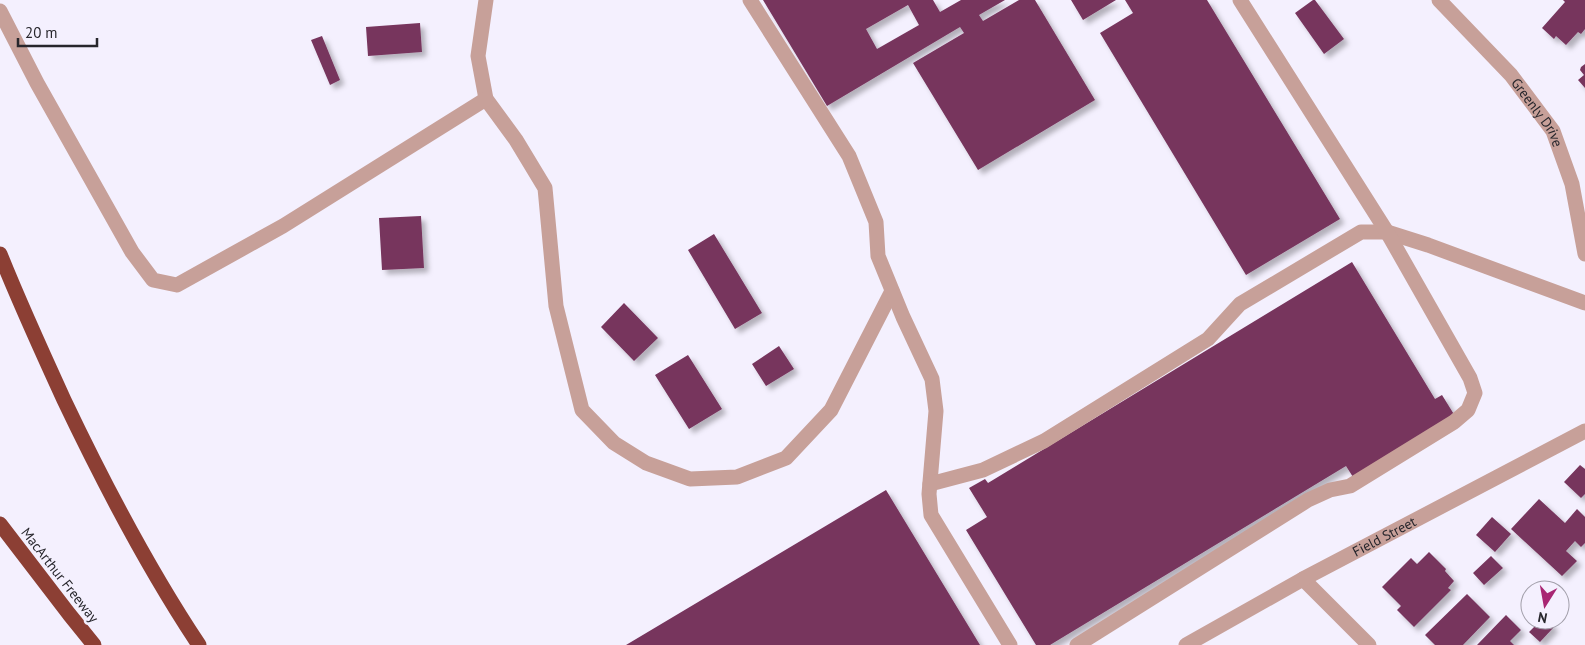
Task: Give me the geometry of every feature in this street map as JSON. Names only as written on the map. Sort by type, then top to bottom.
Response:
[{"type":"highway","points":[[0,254],[22,309],[96,466],[149,565],[199,645]]},
{"type":"highway","name":"MacArthur Freeway","points":[[0,524],[94,645]]},
{"type":"street","points":[[486,0],[478,56],[486,99],[516,140],[545,188],[556,306],[582,410],[614,444],[646,463],[690,479],[737,477],[786,458],[831,410],[892,291]]},
{"type":"street","points":[[750,0],[848,156],[876,222],[878,256],[932,378],[936,411],[930,484],[931,515],[1010,645]]},
{"type":"street","points":[[1077,645],[1308,500],[1330,490],[1350,486],[1454,422],[1468,410],[1475,393],[1470,378],[1387,232],[1240,0]]},
{"type":"street","name":"Greenly Drive","points":[[1439,0],[1511,75],[1553,131],[1572,184],[1585,254]]},
{"type":"street","points":[[0,11],[37,84],[132,252],[153,280],[177,285],[283,226],[486,99]]},
{"type":"street","points":[[930,484],[983,470],[1044,440],[1208,339],[1240,304],[1361,232],[1387,232],[1428,245],[1585,303]]},
{"type":"street","name":"Field Street","points":[[1186,645],[1303,579],[1585,430]]},
{"type":"street","points":[[1303,579],[1368,645]]},
{"type":"building","points":[[763,0],[933,0],[940,12],[961,0],[1005,0],[979,15],[983,21],[1019,0],[1035,0],[1095,100],[978,170],[913,63],[964,33],[960,27],[827,106]],"holes":[[[908,5],[919,25],[877,49],[866,29]]]},
{"type":"building","points":[[1071,0],[1116,0],[1083,20]]},
{"type":"building","points":[[1125,0],[1207,0],[1340,219],[1246,275],[1100,33],[1133,13]]},
{"type":"building","points":[[1315,0],[1344,39],[1324,54],[1295,13]]},
{"type":"building","points":[[1563,0],[1585,0],[1585,29],[1581,34],[1578,32],[1566,45],[1556,36],[1554,39],[1542,28],[1565,2]]},
{"type":"building","points":[[420,23],[422,52],[368,56],[366,27]]},
{"type":"building","points":[[322,36],[340,80],[330,85],[311,40]]},
{"type":"building","points":[[1585,64],[1585,88],[1578,80],[1584,75],[1580,70]]},
{"type":"building","points":[[421,216],[424,268],[382,270],[379,218]]},
{"type":"building","points":[[714,234],[762,313],[735,329],[688,250]]},
{"type":"building","points":[[1352,262],[1435,399],[1442,395],[1455,416],[1353,477],[1346,466],[1050,645],[1036,645],[966,530],[987,517],[969,488],[985,479],[988,483]]},
{"type":"building","points":[[624,303],[658,338],[634,361],[601,327]]},
{"type":"building","points":[[779,346],[794,369],[766,386],[752,364]]},
{"type":"building","points":[[688,355],[722,409],[689,429],[655,375]]},
{"type":"building","points":[[1580,465],[1585,469],[1585,494],[1581,498],[1564,482]]},
{"type":"building","points":[[886,490],[980,645],[626,645]]},
{"type":"building","points":[[1539,499],[1565,523],[1577,509],[1585,517],[1585,543],[1581,547],[1575,541],[1566,551],[1577,561],[1562,576],[1511,529]]},
{"type":"building","points":[[1492,517],[1511,534],[1495,552],[1476,535]]},
{"type":"building","points":[[1429,552],[1446,569],[1445,571],[1454,581],[1448,588],[1451,590],[1414,627],[1397,610],[1401,606],[1382,587],[1411,558],[1417,564]]},
{"type":"building","points":[[1491,556],[1503,568],[1484,585],[1473,573]]},
{"type":"building","points":[[1467,594],[1490,617],[1463,645],[1435,645],[1425,635]]},
{"type":"building","points":[[1506,615],[1521,630],[1510,641],[1514,645],[1477,645]]},
{"type":"building","points":[[1531,630],[1551,630],[1540,642],[1529,632]]}]
